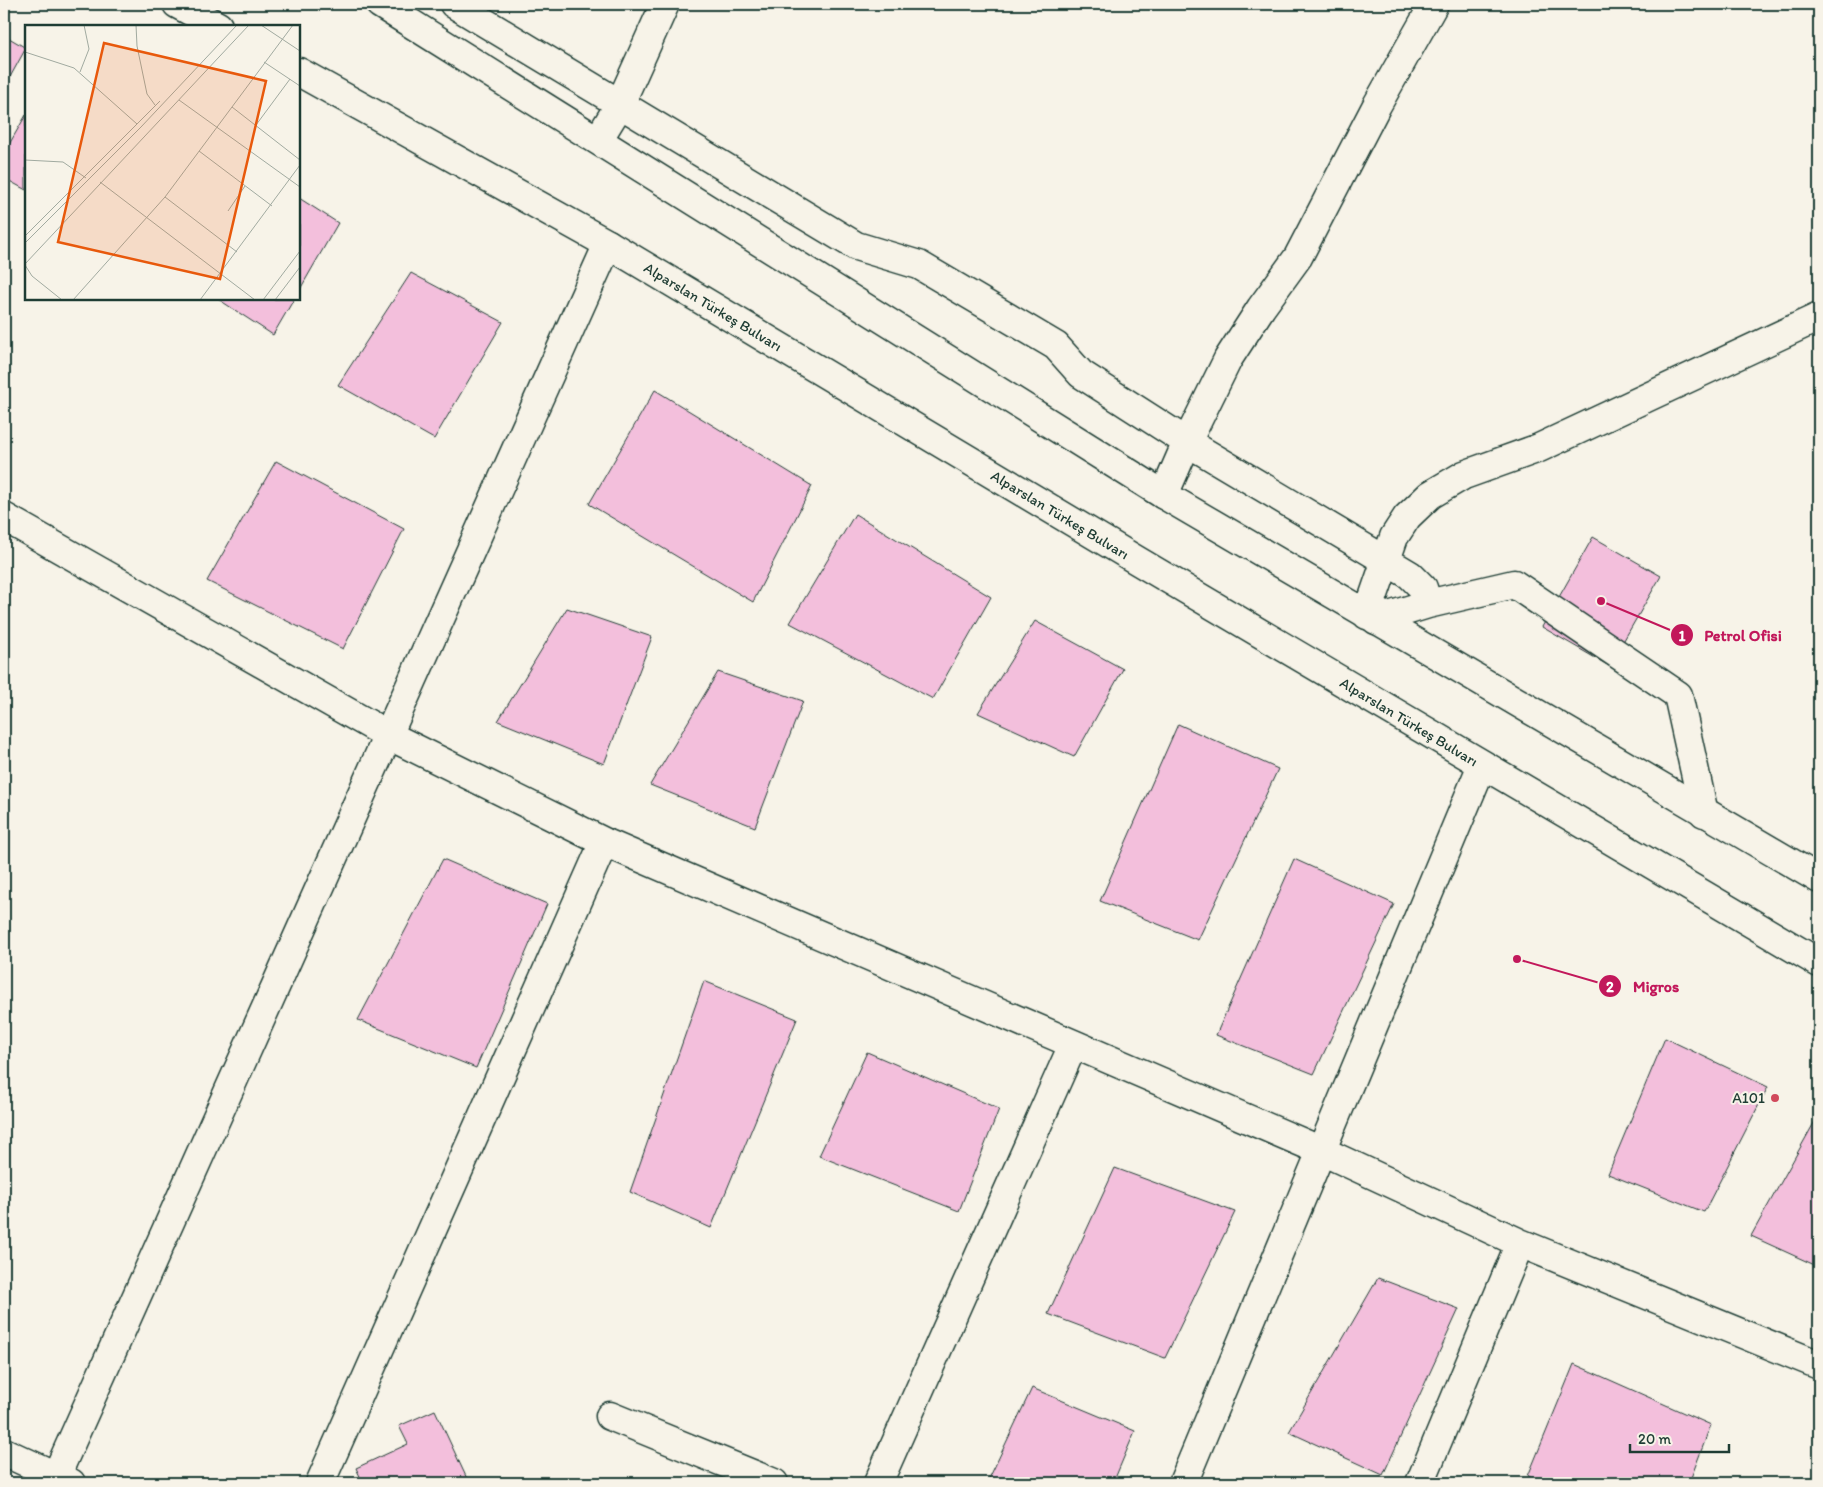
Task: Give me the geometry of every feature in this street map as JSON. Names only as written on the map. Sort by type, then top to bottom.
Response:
[{"type":"street","points":[[177,4],[216,25]]},
{"type":"street","points":[[380,4],[1164,495],[1819,879]]},
{"type":"street","points":[[454,4],[856,246],[919,265],[1048,341],[1056,346],[1081,374],[1187,442],[1410,575],[1423,588],[1428,604]]},
{"type":"street","points":[[598,140],[620,104],[665,4]]},
{"type":"street","points":[[1164,495],[1187,442],[1228,360],[1261,308],[1298,257],[1377,105],[1434,4]]},
{"type":"street","name":"Alparslan Türkeş Bulvarı","points":[[300,73],[608,244],[1482,765],[1819,963]]},
{"type":"street","points":[[4,1452],[60,1481],[388,735],[608,244]]},
{"type":"street","points":[[1372,618],[1394,537],[1407,517],[1430,496],[1464,475],[1539,448],[1819,316]]},
{"type":"street","points":[[4,517],[388,735],[604,842],[1322,1151],[1520,1242],[1819,1365]]},
{"type":"street","points":[[1372,618],[1514,584],[1678,695],[1704,813]]},
{"type":"street","points":[[1183,1483],[1482,765]]},
{"type":"street","points":[[320,1483],[604,842]]},
{"type":"street","points":[[878,1483],[1073,1045]]},
{"type":"street","points":[[1420,1483],[1520,1242]]},
{"type":"street","points":[[610,1416],[774,1483]]},
{"type":"building","points":[[4,35],[25,47],[25,50],[4,88]]},
{"type":"building","points":[[25,117],[25,189],[4,178],[4,153]]},
{"type":"building","points":[[300,199],[338,223],[300,289]]},
{"type":"building","points":[[411,273],[503,322],[434,439],[338,385]]},
{"type":"building","points":[[220,300],[293,300],[273,335]]},
{"type":"building","points":[[655,390],[812,486],[753,602],[589,504]]},
{"type":"building","points":[[276,461],[404,529],[343,649],[207,581]]},
{"type":"building","points":[[855,514],[991,597],[933,699],[790,623]]},
{"type":"building","points":[[1593,537],[1661,576],[1609,666],[1542,627]]},
{"type":"building","points":[[567,608],[652,637],[604,764],[498,721]]},
{"type":"building","points":[[1035,621],[1123,669],[1074,757],[978,713]]},
{"type":"building","points":[[718,672],[803,701],[755,827],[650,785]]},
{"type":"building","points":[[1178,724],[1278,769],[1198,940],[1100,901]]},
{"type":"building","points":[[443,859],[547,904],[476,1068],[358,1020]]},
{"type":"building","points":[[1294,859],[1394,904],[1314,1074],[1216,1035]]},
{"type":"building","points":[[704,981],[797,1019],[711,1228],[630,1192]]},
{"type":"building","points":[[1665,1038],[1768,1087],[1704,1212],[1608,1174]]},
{"type":"building","points":[[867,1052],[999,1109],[959,1211],[819,1156]]},
{"type":"building","points":[[1819,1114],[1819,1267],[1751,1236]]},
{"type":"building","points":[[1115,1168],[1235,1212],[1165,1358],[1048,1314]]},
{"type":"building","points":[[1378,1278],[1459,1309],[1383,1475],[1289,1432]]},
{"type":"building","points":[[1574,1364],[1711,1425],[1689,1483],[1544,1483],[1528,1476]]},
{"type":"building","points":[[1032,1388],[1135,1431],[1113,1483],[987,1483]]},
{"type":"building","points":[[435,1410],[469,1483],[363,1483],[356,1468],[408,1444],[399,1426]]},
{"type":"place","name":"Petrol Ofisi","points":[[1601,601]]},
{"type":"place","name":"Migros","points":[[1517,959]]},
{"type":"place","name":"A101","points":[[1775,1098]]}]
